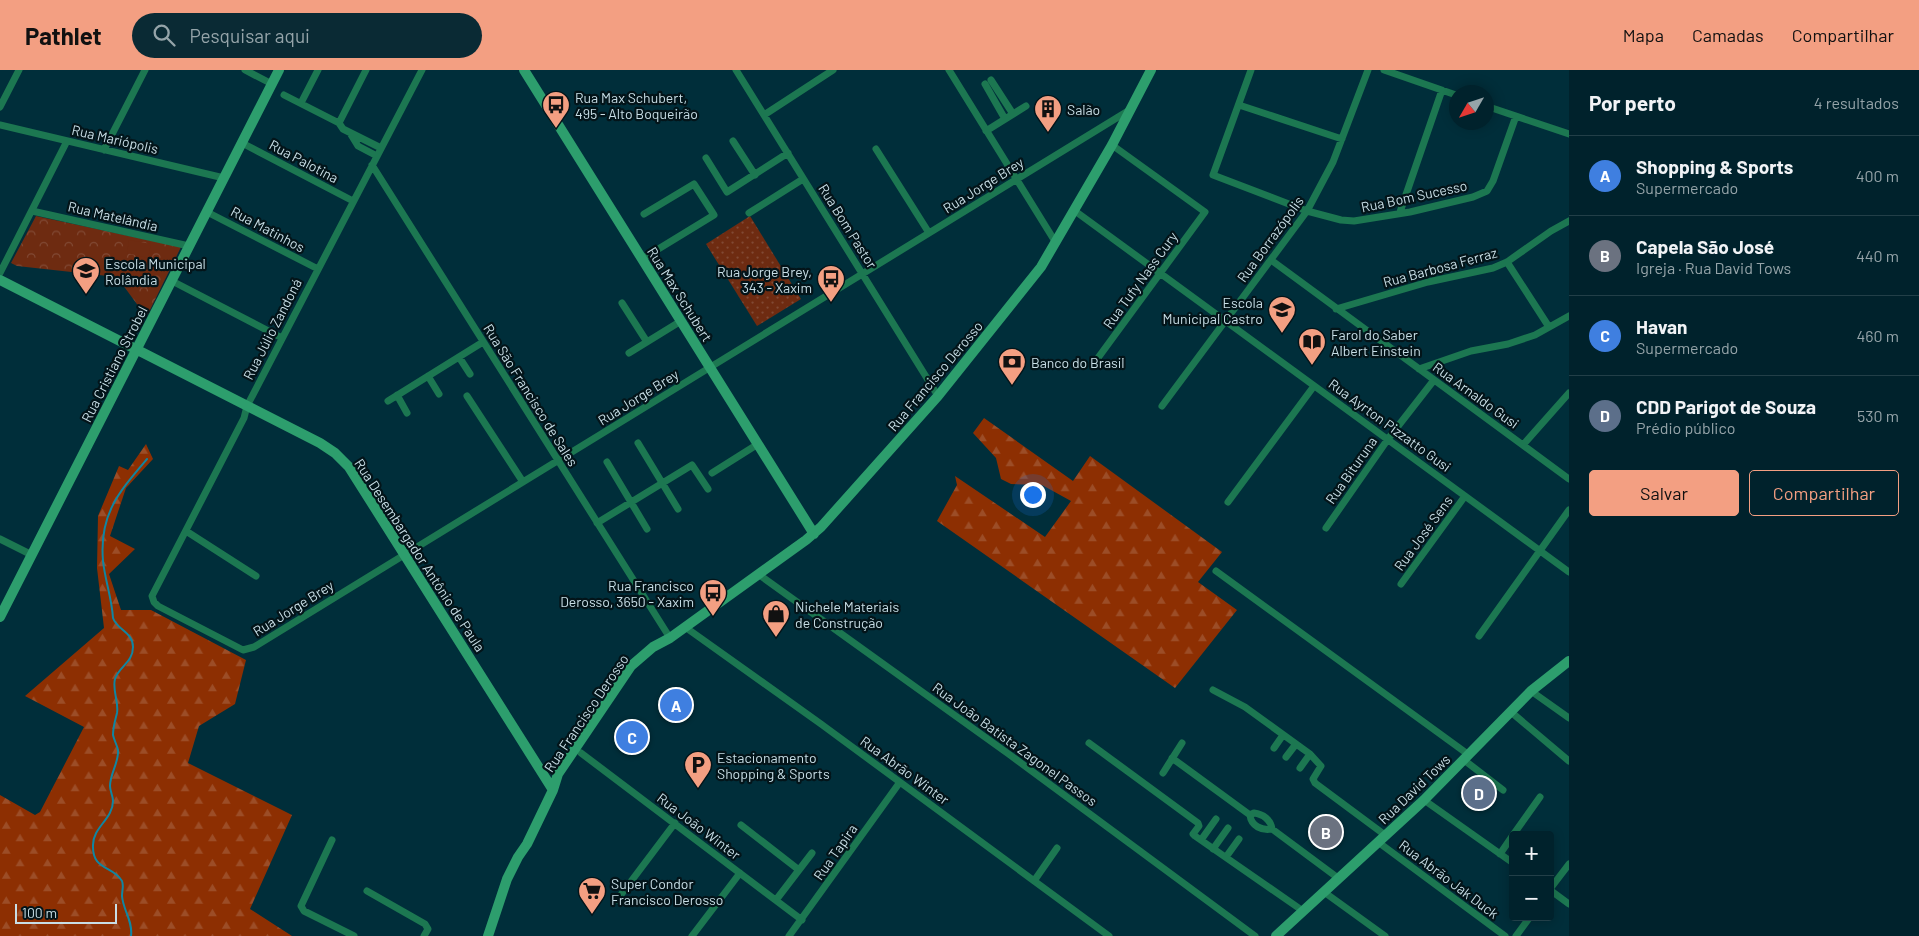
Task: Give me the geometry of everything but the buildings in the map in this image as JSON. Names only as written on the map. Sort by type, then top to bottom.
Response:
[{"type":"main road","name":"Rua Cristiano Strobel","points":[[0,617],[279,70]]},
{"type":"main road","name":"Rua Francisco Derosso","points":[[488,936],[507,879],[527,844],[553,790],[558,774],[631,666],[653,647],[686,627],[814,534],[836,512],[938,396],[1034,278],[1075,211],[1151,70]]},
{"type":"main road","name":"Rua Max Schubert","points":[[527,71],[814,534]]},
{"type":"main road","name":"Rua Desembargador Antônio de Paula","points":[[0,280],[320,443],[343,460],[553,790]]},
{"type":"main road","name":"Rua Francisco Derosso","points":[[553,790],[564,779],[632,676],[670,638]]},
{"type":"main road","name":"Rua David Tows","points":[[1276,936],[1424,800],[1531,691],[1569,661]]},
{"type":"street","points":[[0,107],[19,70]]},
{"type":"street","points":[[104,150],[145,70]]},
{"type":"street","points":[[245,70],[272,84]]},
{"type":"street","points":[[301,103],[318,70]]},
{"type":"street","points":[[339,123],[366,70]]},
{"type":"street","name":"Rua Júlio Zandoná","points":[[154,602],[153,594],[244,418],[247,406],[422,70]]},
{"type":"street","name":"Rua Bom Pastor","points":[[736,70],[938,396]]},
{"type":"street","points":[[764,115],[833,70]]},
{"type":"street","points":[[949,70],[1056,243]]},
{"type":"street","points":[[1251,70],[1239,104],[1342,139]]},
{"type":"street","name":"Rua Borrazópolis","points":[[1162,406],[1307,212],[1326,177],[1368,70]]},
{"type":"street","points":[[1384,70],[1449,92]]},
{"type":"street","points":[[1005,119],[988,82],[1013,114]]},
{"type":"street","points":[[1400,212],[1442,90]]},
{"type":"street","points":[[284,95],[339,123],[340,127],[380,148]]},
{"type":"street","name":"Rua Bom Sucesso","points":[[1239,104],[1213,175],[1307,212],[1347,221],[1415,211],[1473,197],[1487,191],[1494,180],[1516,116]]},
{"type":"street","points":[[986,131],[1026,106]]},
{"type":"street","name":"Rua Jorge Brey","points":[[154,602],[158,606],[247,650],[1132,108]]},
{"type":"street","points":[[1494,109],[1569,134]]},
{"type":"street","name":"Rua Mariópolis","points":[[0,125],[224,178]]},
{"type":"street","points":[[350,133],[358,146],[377,156]]},
{"type":"street","points":[[0,273],[67,141]]},
{"type":"street","points":[[733,141],[755,175]]},
{"type":"street","name":"Rua Palotina","points":[[242,142],[353,201]]},
{"type":"street","name":"Rua Tufy Nass Cury","points":[[1095,362],[1205,212],[1112,145]]},
{"type":"street","points":[[876,149],[929,233]]},
{"type":"street","points":[[706,158],[727,192],[788,154]]},
{"type":"street","name":"Rua São Francisco de Sales","points":[[372,165],[670,638]]},
{"type":"street","points":[[749,213],[804,178]]},
{"type":"street","points":[[642,259],[714,215],[694,184],[644,214]]},
{"type":"street","name":"Rua Matelândia","points":[[32,211],[190,246]]},
{"type":"street","name":"Rua Ayrton Pizzatto Gusi","points":[[1075,211],[1569,572]]},
{"type":"street","name":"Rua Matinhos","points":[[207,212],[318,270]]},
{"type":"street","name":"Rua Barbosa Ferraz","points":[[1336,308],[1428,282],[1493,268],[1507,262],[1569,220]]},
{"type":"street","name":"Rua Arnaldo Gusi","points":[[1271,260],[1569,479]]},
{"type":"street","points":[[1507,262],[1548,327]]},
{"type":"street","points":[[172,281],[282,338]]},
{"type":"street","points":[[622,303],[647,342]]},
{"type":"street","points":[[1419,369],[1471,351],[1508,344],[1535,335],[1569,316]]},
{"type":"street","points":[[629,353],[681,321]]},
{"type":"street","points":[[388,401],[483,342]]},
{"type":"street","points":[[459,357],[470,374]]},
{"type":"street","points":[[428,376],[439,394]]},
{"type":"street","name":"Rua Bituruna","points":[[1326,528],[1388,439],[1434,380]]},
{"type":"street","points":[[1228,502],[1314,386]]},
{"type":"street","points":[[1523,445],[1569,393]]},
{"type":"street","points":[[396,395],[408,413]]},
{"type":"street","points":[[467,396],[522,482]]},
{"type":"street","points":[[638,443],[678,509]]},
{"type":"street","points":[[712,473],[758,444]]},
{"type":"street","points":[[607,462],[647,529]]},
{"type":"street","points":[[597,523],[692,465],[708,489]]},
{"type":"street","name":"Rua José Sens","points":[[1401,584],[1466,496]]},
{"type":"street","points":[[1478,636],[1569,510]]},
{"type":"street","points":[[186,531],[256,576]]},
{"type":"street","points":[[0,538],[32,555]]},
{"type":"street","points":[[1216,571],[1467,758],[1502,790]]},
{"type":"street","name":"Rua João Batista Zagonel Passos","points":[[758,574],[1010,755],[1255,936]]},
{"type":"street","name":"Rua Abrão Winter","points":[[686,627],[1109,936]]},
{"type":"street","points":[[1213,690],[1245,707],[1310,754],[1300,768]]},
{"type":"street","points":[[1531,691],[1569,718]]},
{"type":"street","points":[[1511,712],[1569,761]]},
{"type":"street","points":[[1274,748],[1283,735]]},
{"type":"street","points":[[1089,743],[1198,823],[1199,826],[1193,834],[1303,911]]},
{"type":"street","points":[[1163,773],[1182,743]]},
{"type":"street","points":[[1286,757],[1296,744]]},
{"type":"street","name":"Rua João Winter","points":[[581,753],[802,920]]},
{"type":"street","name":"Rua Abrão Jak Duck","points":[[1310,754],[1321,766],[1313,779],[1315,783],[1505,936]]},
{"type":"street","points":[[1172,758],[1250,815],[1254,825],[1265,830],[1272,829],[1338,878]]},
{"type":"street","name":"Rua Tapira","points":[[790,936],[900,782]]},
{"type":"street","points":[[1516,831],[1540,797]]},
{"type":"street","points":[[1424,800],[1509,860]]},
{"type":"street","points":[[1250,815],[1260,814],[1265,817],[1272,824],[1272,829]]},
{"type":"street","points":[[1201,840],[1216,820]]},
{"type":"street","points":[[617,900],[675,823]]},
{"type":"street","points":[[741,825],[799,870]]},
{"type":"street","points":[[1213,849],[1228,828]]},
{"type":"street","points":[[1226,857],[1239,839]]},
{"type":"street","points":[[332,840],[301,906],[304,910],[354,936]]},
{"type":"street","points":[[1500,854],[1509,841]]},
{"type":"street","points":[[1034,881],[1057,848]]},
{"type":"street","points":[[776,900],[812,853]]},
{"type":"street","points":[[1554,885],[1569,864]]},
{"type":"street","points":[[692,936],[740,872]]},
{"type":"street","points":[[367,891],[425,924],[428,929],[424,936]]},
{"type":"street","points":[[1324,892],[1384,936]]},
{"type":"street","points":[[1554,893],[1569,904]]},
{"type":"street","points":[[1516,936],[1527,921]]},
{"type":"green space","points":[[36,216],[181,247],[148,314],[142,311],[117,277],[17,266],[11,263]]},
{"type":"green space","points":[[750,216],[801,299],[757,326],[706,244]]},
{"type":"green space","points":[[129,240],[151,244],[148,258],[127,253]]},
{"type":"green space","points":[[984,418],[1073,481],[1090,456],[1222,552],[1198,582],[1237,610],[1175,688],[937,521],[957,485],[955,476],[1045,537],[1071,501],[1042,485],[1011,484],[1001,479],[996,458],[973,433]]},
{"type":"green space","points":[[146,444],[153,459],[126,488],[110,536],[135,549],[109,574],[121,610],[151,610],[246,660],[235,704],[199,726],[188,763],[292,815],[250,909],[292,936],[0,936],[0,795],[35,815],[40,812],[84,727],[25,696],[104,628],[97,568],[98,516],[119,466],[128,470]]},
{"type":"waterway","points":[[131,936],[131,925],[122,896],[122,881],[114,872],[99,864],[93,845],[96,833],[110,813],[113,801],[110,781],[118,754],[118,748],[113,735],[117,713],[115,679],[131,657],[133,647],[128,634],[113,618],[103,561],[103,544],[104,530],[113,505],[128,482],[147,459]]},
{"type":"place","name":"Rua Max Schubert, 495 - Alto Boqueirão","points":[[556,129]]},
{"type":"place","name":"Salão","points":[[1048,133]]},
{"type":"place","name":"Escola Municipal Rolândia","points":[[86,295]]},
{"type":"place","name":"Rua Jorge Brey, 343 - Xaxim","points":[[831,303]]},
{"type":"place","name":"Escola Municipal Castro","points":[[1282,334]]},
{"type":"place","name":"Farol do Saber Albert Einstein","points":[[1312,366]]},
{"type":"place","name":"Banco do Brasil","points":[[1012,386]]},
{"type":"place","name":"Rua Francisco Derosso, 3650 - Xaxim","points":[[713,617]]},
{"type":"place","name":"Nichele Materiais de Construção","points":[[776,638]]},
{"type":"place","name":"Shopping & Sports","points":[[676,705]]},
{"type":"place","name":"Havan","points":[[632,737]]},
{"type":"place","name":"Estacionamento Shopping & Sports","points":[[698,789]]},
{"type":"place","name":"CDD Parigot de Souza","points":[[1479,793]]},
{"type":"place","name":"Capela São José","points":[[1326,832]]},
{"type":"place","name":"Super Condor Francisco Derosso","points":[[592,915]]}]
